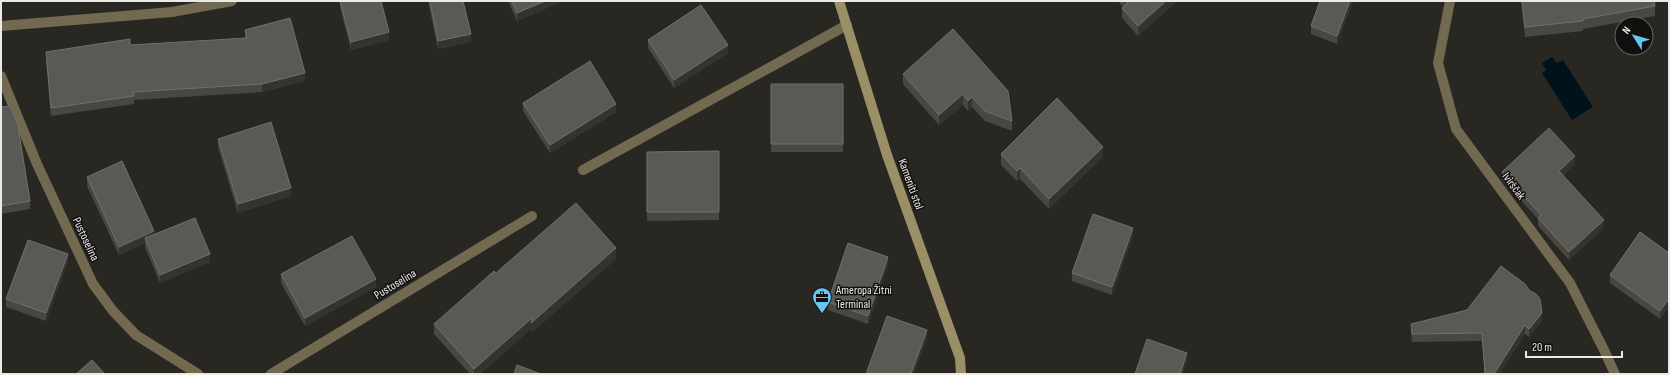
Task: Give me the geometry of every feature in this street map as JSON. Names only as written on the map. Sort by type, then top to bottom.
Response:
[{"type":"main road","name":"Kameniti stol","points":[[839,1],[887,155],[960,358],[961,374]]},
{"type":"street","points":[[1,26],[172,12],[232,1]]},
{"type":"street","name":"Ivirščak","points":[[1450,1],[1438,63],[1456,129],[1570,284],[1615,374]]},
{"type":"street","points":[[583,170],[847,25]]},
{"type":"street","name":"Pustoselina","points":[[1,76],[37,164],[93,284],[113,311],[136,335],[198,374]]},
{"type":"street","name":"Pustoselina","points":[[271,374],[532,216]]},
{"type":"water","points":[[1552,57],[1557,63],[1563,60],[1593,107],[1572,120],[1542,73],[1546,70],[1542,63]]},
{"type":"building","points":[[340,1],[381,1],[389,32],[351,42]]},
{"type":"building","points":[[430,1],[463,1],[471,34],[438,41]]},
{"type":"building","points":[[512,1],[545,1],[517,13]]},
{"type":"building","points":[[1126,1],[1166,1],[1138,26],[1122,8],[1128,3]]},
{"type":"building","points":[[1320,1],[1350,1],[1337,36],[1311,26]]},
{"type":"building","points":[[1522,1],[1654,1],[1655,6],[1583,19],[1583,21],[1525,27]]},
{"type":"building","points":[[701,5],[728,45],[674,80],[648,40]]},
{"type":"building","points":[[290,18],[305,73],[262,84],[133,92],[134,96],[51,108],[46,52],[130,39],[130,45],[247,38],[245,30]]},
{"type":"building","points":[[953,29],[1008,91],[1012,121],[985,111],[972,97],[968,101],[963,94],[939,115],[903,74]]},
{"type":"building","points":[[590,61],[616,104],[550,145],[523,103]]},
{"type":"building","points":[[771,84],[843,84],[843,144],[771,144]]},
{"type":"building","points":[[1057,98],[1103,147],[1049,199],[1020,168],[1017,171],[1001,154]]},
{"type":"building","points":[[10,106],[18,126],[30,201],[1,206],[1,107]]},
{"type":"building","points":[[271,122],[291,188],[238,204],[218,139]]},
{"type":"building","points":[[1549,128],[1575,156],[1559,171],[1604,220],[1569,252],[1538,218],[1541,215],[1502,172]]},
{"type":"building","points":[[719,151],[719,212],[647,212],[647,152]]},
{"type":"building","points":[[122,161],[154,231],[119,247],[87,177]]},
{"type":"building","points":[[576,203],[616,248],[531,323],[533,317],[474,369],[434,324],[494,271],[496,273]]},
{"type":"building","points":[[1093,214],[1133,228],[1112,287],[1072,273]]},
{"type":"building","points":[[195,218],[210,254],[160,275],[145,238]]},
{"type":"building","points":[[1640,232],[1669,253],[1669,299],[1660,311],[1610,275]]},
{"type":"building","points":[[352,236],[376,279],[305,318],[281,274]]},
{"type":"building","points":[[28,240],[68,254],[46,313],[6,299]]},
{"type":"building","points":[[848,243],[888,257],[868,316],[828,302]]},
{"type":"building","points":[[1501,266],[1525,284],[1529,290],[1536,294],[1540,299],[1542,313],[1529,329],[1525,325],[1494,374],[1485,374],[1482,333],[1412,334],[1411,324],[1467,310]]},
{"type":"building","points":[[887,316],[927,330],[911,374],[866,374]]},
{"type":"building","points":[[1147,339],[1187,353],[1180,374],[1135,374]]},
{"type":"building","points":[[92,360],[105,374],[76,374]]},
{"type":"building","points":[[517,365],[541,374],[514,374]]},
{"type":"place","name":"Ameropa Žitni Terminal","points":[[822,314]]}]
